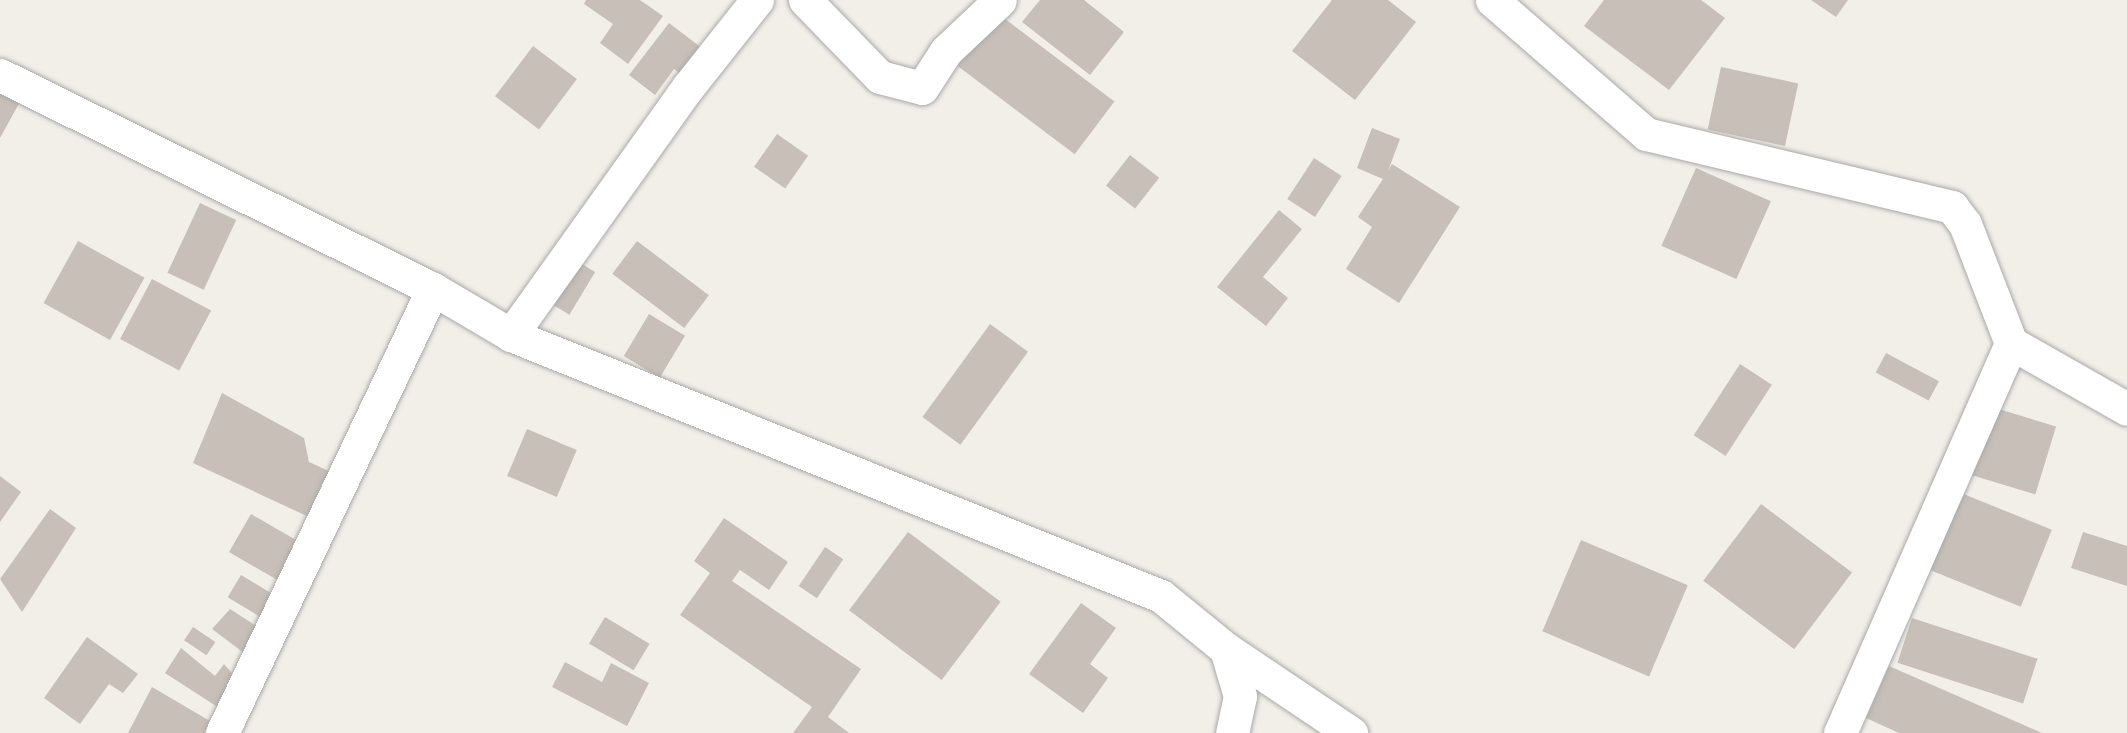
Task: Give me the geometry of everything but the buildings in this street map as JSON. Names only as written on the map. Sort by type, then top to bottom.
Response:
[{"type":"street","points":[[511,335],[688,87],[757,0]]},
{"type":"street","points":[[805,0],[880,77],[922,88],[946,51],[1000,0]]},
{"type":"street","points":[[1492,0],[1646,134],[1952,207],[1965,224],[2011,343],[2127,409]]},
{"type":"street","points":[[0,75],[433,289],[511,335],[1161,596],[1226,649],[1351,733]]},
{"type":"street","points":[[222,733],[433,289]]},
{"type":"street","points":[[1840,733],[2011,343]]},
{"type":"street","points":[[1226,649],[1239,696],[1232,733]]}]
